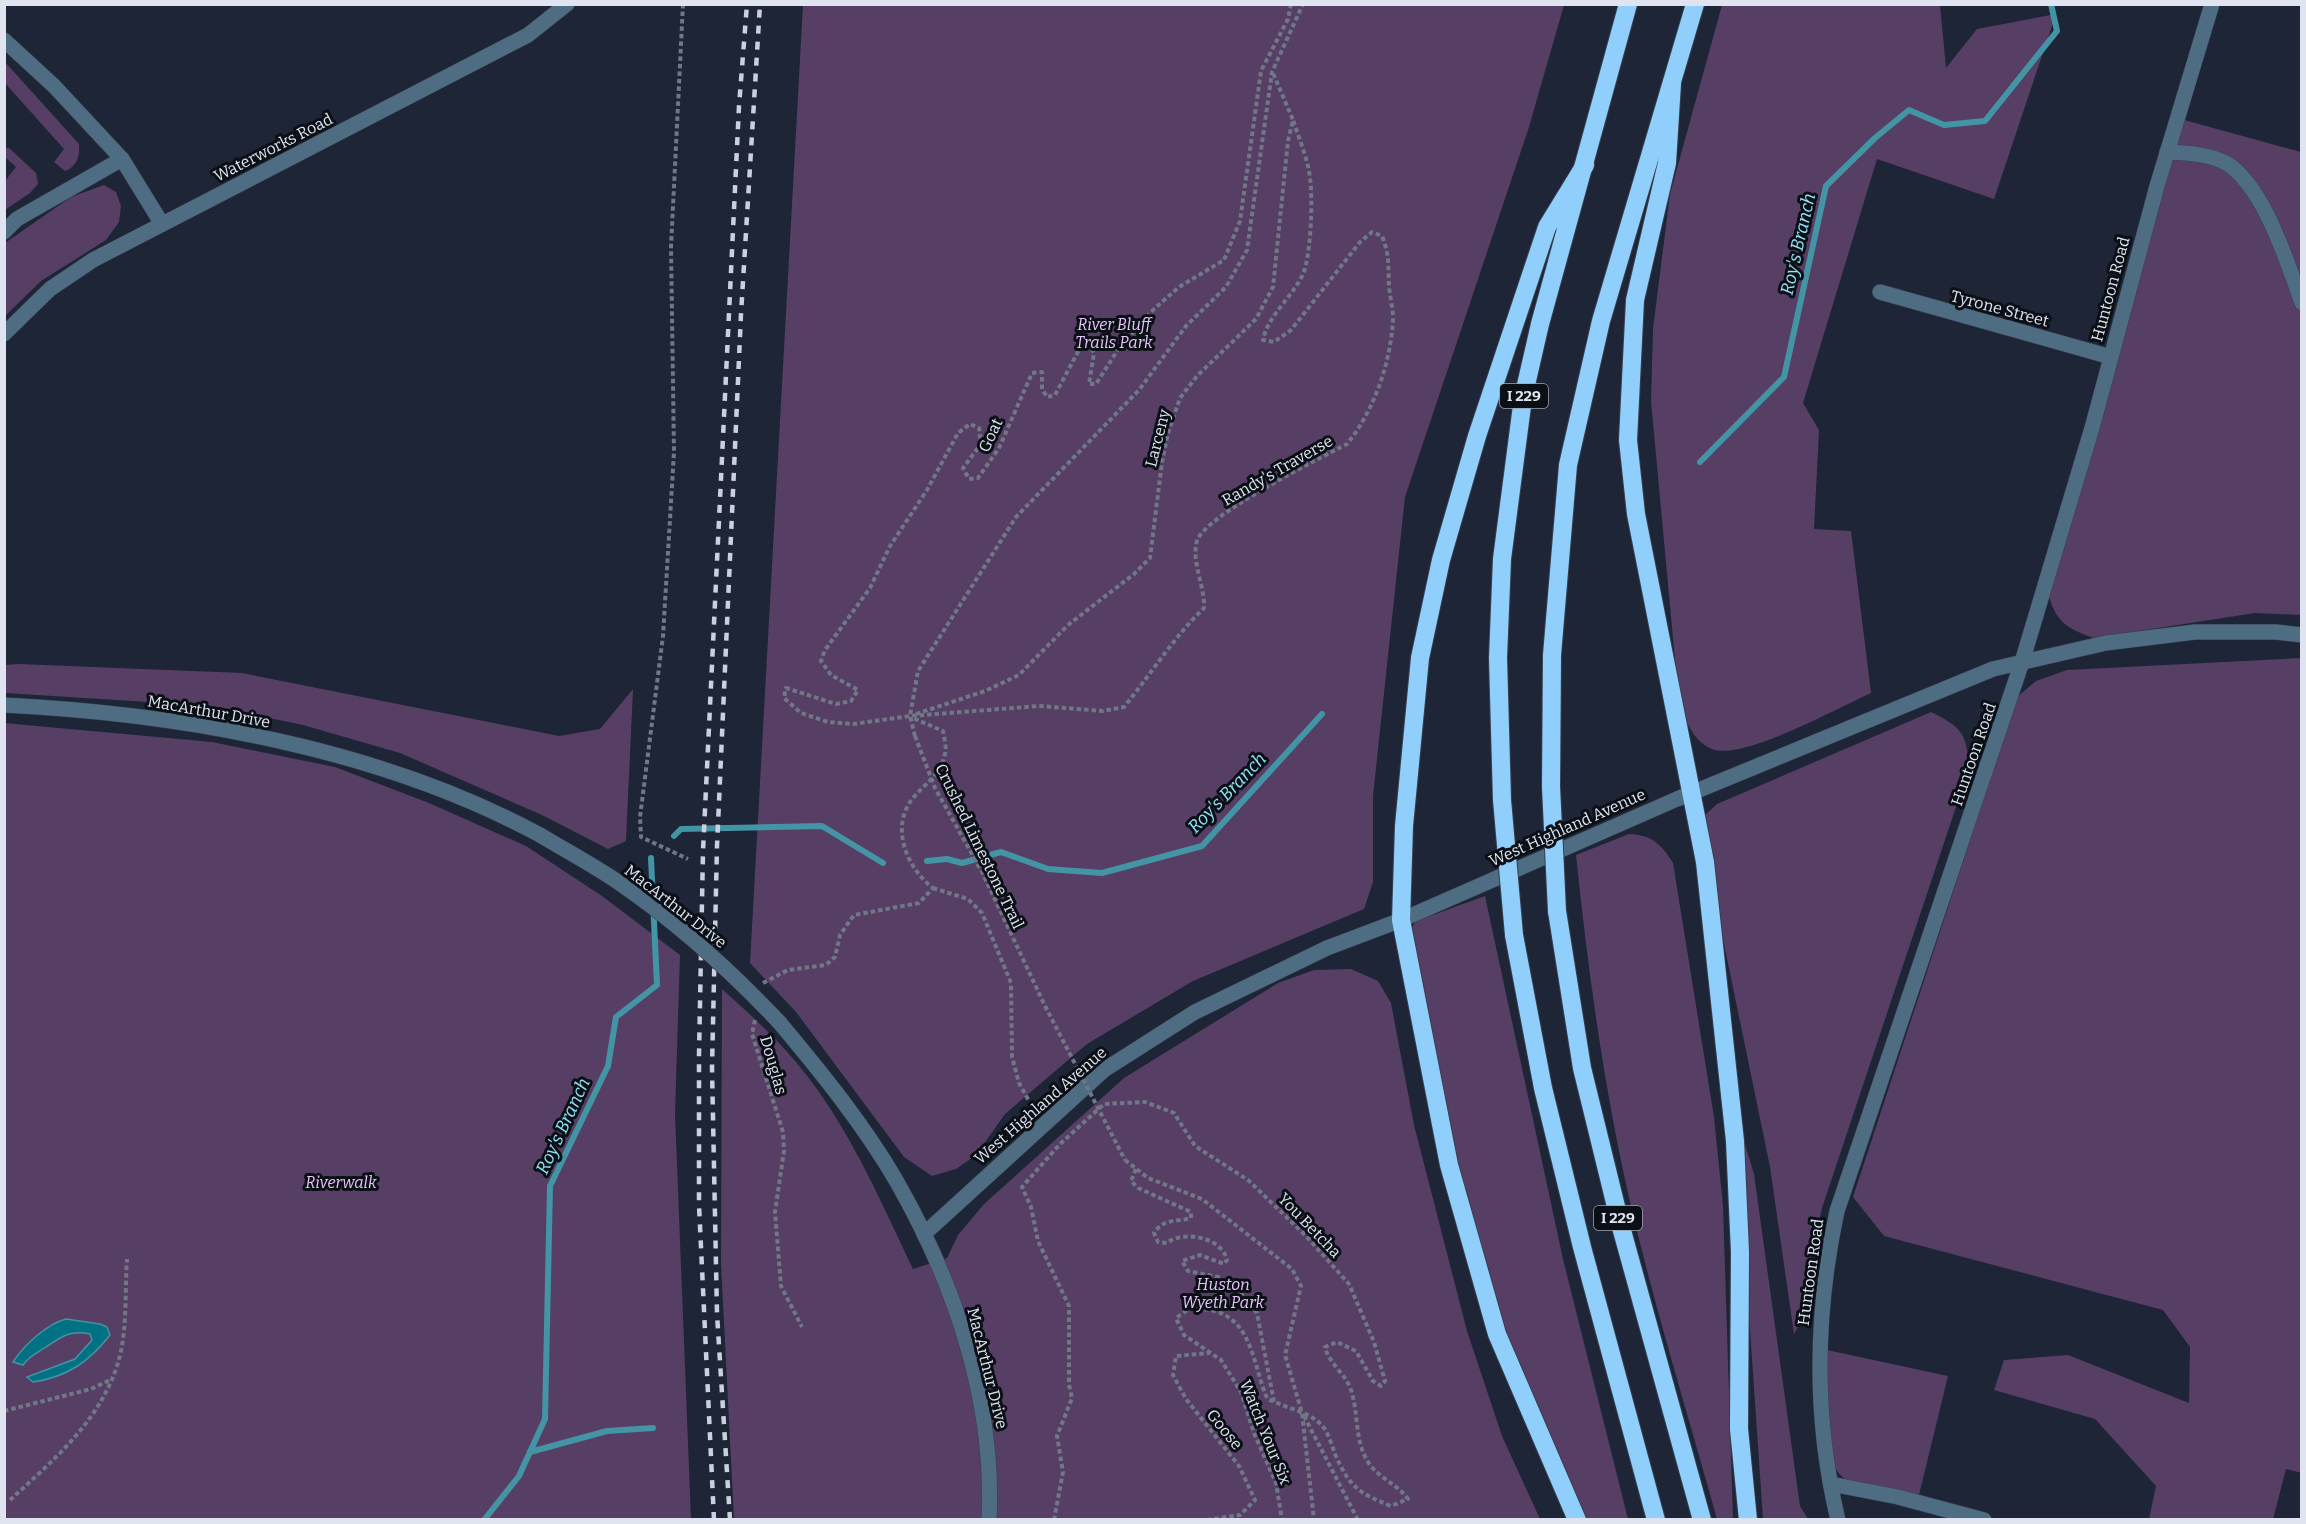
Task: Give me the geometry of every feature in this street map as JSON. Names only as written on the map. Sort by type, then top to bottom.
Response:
[{"type":"highway","name":"I 229","points":[[1628,4],[1540,324],[1523,398],[1502,559],[1498,658],[1502,800],[1514,935],[1546,1099],[1582,1247],[1656,1520]]},
{"type":"highway","name":"I 229","points":[[1695,4],[1601,321],[1568,465],[1552,655],[1551,787],[1557,911],[1582,1068],[1621,1227],[1702,1520]]},
{"type":"highway","points":[[1672,83],[1667,163],[1635,300],[1628,440],[1636,514],[1705,862],[1735,1141],[1740,1252],[1739,1429],[1748,1520]]},
{"type":"highway","points":[[1576,1520],[1497,1334],[1449,1165],[1401,920],[1404,826],[1420,658],[1441,560],[1477,436],[1547,227],[1585,165]]},
{"type":"street","name":"Waterworks Road","points":[[4,334],[50,289],[93,260],[528,34],[567,4]]},
{"type":"street","name":"Huntoon Road","points":[[1838,1520],[1818,1393],[1819,1353],[1830,1242],[1837,1211],[2022,662],[2167,152],[2212,4]]},
{"type":"street","points":[[4,40],[54,86],[122,159],[162,224]]},
{"type":"street","points":[[2167,152],[2198,154],[2225,163],[2246,180],[2263,209],[2301,303]]},
{"type":"street","points":[[4,232],[17,219],[122,159]]},
{"type":"street","name":"Tyrone Street","points":[[1880,292],[2110,357]]},
{"type":"street","name":"West Highland Avenue","points":[[924,1234],[1104,1070],[1195,1012],[1327,948],[1401,920],[1692,793],[1993,669],[2106,643],[2195,632],[2276,632],[2301,635]]},
{"type":"street","name":"MacArthur Drive","points":[[4,705],[80,709],[240,731],[418,779],[507,817],[540,835],[615,880],[648,905],[739,981],[779,1022],[852,1116],[896,1181],[924,1234],[961,1322],[987,1432],[991,1481],[989,1520]]},
{"type":"street","points":[[1831,1484],[1898,1497],[1984,1520]]},
{"type":"path","points":[[683,4],[671,247],[674,452],[663,636],[640,817],[641,837],[688,859]]},
{"type":"path","name":"Goat","points":[[910,716],[853,724],[828,722],[801,712],[784,698],[786,688],[836,704],[851,701],[858,690],[831,675],[821,661],[825,650],[870,588],[890,546],[927,490],[957,433],[970,424],[979,428],[981,444],[963,468],[969,479],[978,478],[999,448],[1032,373],[1042,372],[1042,389],[1047,398],[1055,395],[1080,348],[1088,344],[1094,353],[1089,384],[1096,384],[1119,348],[1153,310],[1179,287],[1224,260],[1240,221],[1261,71],[1287,19],[1291,4]]},
{"type":"path","name":"Crushed Limestone Trail","points":[[1304,4],[1272,72],[1247,249],[1226,287],[1186,326],[1139,390],[1016,517],[918,671],[910,716],[932,780],[982,872],[1046,1006],[1125,1160],[1148,1178],[1202,1199],[1292,1269],[1301,1286],[1285,1355],[1302,1413],[1314,1520]]},
{"type":"path","points":[[1272,72],[1293,120]]},
{"type":"path","name":"Larceny","points":[[910,716],[985,691],[1019,675],[1068,625],[1134,574],[1150,558],[1162,462],[1168,433],[1180,398],[1197,376],[1256,319],[1273,287],[1288,141],[1293,120]]},
{"type":"path","name":"Randy's Traverse","points":[[910,716],[1039,706],[1102,711],[1124,707],[1155,669],[1179,632],[1204,608],[1205,593],[1195,553],[1197,538],[1221,516],[1347,444],[1361,427],[1372,404],[1386,360],[1393,318],[1389,254],[1382,236],[1372,232],[1360,242],[1291,330],[1274,342],[1263,340],[1266,326],[1283,306],[1303,272],[1310,230],[1310,177],[1293,120]]},
{"type":"path","points":[[910,716],[943,731],[945,754],[932,780],[909,803],[901,833],[908,858],[922,879],[933,888],[968,899],[981,913],[1011,983],[1012,1057],[1019,1083],[1042,1125],[1060,1144]]},
{"type":"path","points":[[761,992],[763,982],[788,970],[826,965],[836,957],[840,935],[854,915],[919,903],[933,888]]},
{"type":"path","name":"Douglas","points":[[756,1013],[752,1034],[783,1132],[784,1151],[775,1212],[781,1286],[801,1327]]},
{"type":"path","name":"You Betcha","points":[[1054,1520],[1063,1472],[1057,1436],[1071,1398],[1068,1385],[1069,1306],[1038,1241],[1031,1207],[1022,1186],[1060,1144],[1104,1104],[1145,1102],[1174,1113],[1195,1146],[1248,1180],[1306,1236],[1349,1284],[1374,1342],[1385,1381],[1381,1386],[1373,1381],[1356,1351],[1337,1342],[1324,1347],[1328,1358],[1351,1388],[1359,1440],[1371,1466],[1400,1488],[1408,1499],[1391,1506],[1359,1493],[1340,1464],[1324,1427],[1302,1413]]},
{"type":"path","name":"Watch Your Six","points":[[1136,1168],[1131,1181],[1138,1188],[1191,1212],[1191,1218],[1168,1221],[1159,1226],[1154,1233],[1158,1242],[1167,1243],[1174,1237],[1190,1236],[1213,1243],[1226,1254],[1227,1260],[1224,1263],[1200,1255],[1182,1261],[1188,1271],[1218,1277],[1239,1291],[1257,1313],[1274,1402]]},
{"type":"path","points":[[10,1500],[84,1427],[102,1400],[121,1350],[127,1259]]},
{"type":"path","name":"Watch Your Six","points":[[1282,1520],[1276,1483],[1254,1433],[1241,1392],[1221,1360],[1184,1335],[1176,1318],[1190,1308],[1218,1312],[1233,1321],[1246,1335],[1267,1398],[1302,1413]]},
{"type":"path","name":"Goose","points":[[1207,1520],[1240,1515],[1255,1500],[1239,1466],[1186,1399],[1173,1374],[1176,1356],[1211,1352]]},
{"type":"path","points":[[4,1412],[91,1389],[111,1380]]},
{"type":"path","points":[[1302,1413],[1358,1520]]},
{"type":"green space","name":"River Bluff Trails Park","points":[[803,5],[1564,5],[1529,127],[1405,497],[1373,796],[1373,882],[1364,909],[1193,981],[1087,1044],[1005,1114],[976,1155],[956,1169],[932,1176],[904,1157],[796,1012],[750,963]]},
{"type":"green space","points":[[1722,5],[1940,5],[1946,68],[1977,29],[2056,14],[1994,199],[1877,159],[1803,403],[1819,430],[1814,529],[1851,531],[1871,693],[1793,730],[1748,747],[1730,750],[1715,750],[1702,743],[1692,731],[1679,703],[1651,401],[1653,329],[1670,194]]},
{"type":"green space","points":[[5,62],[79,144],[77,160],[69,169],[65,171],[54,162],[64,149],[5,83]]},
{"type":"green space","points":[[2177,118],[2301,152],[2301,615],[2255,613],[2094,638],[2075,630],[2062,621],[2053,607],[2047,587]]},
{"type":"green space","points":[[8,147],[36,173],[38,184],[30,193],[5,210],[5,181],[16,167],[5,157],[5,150]]},
{"type":"green space","points":[[104,185],[116,192],[121,206],[119,222],[106,240],[41,281],[5,316],[5,243],[71,197]]},
{"type":"green space","points":[[2301,658],[2302,1473],[2286,1469],[2273,1519],[2149,1519],[2156,1486],[2095,1419],[1994,1390],[2004,1360],[2068,1355],[2189,1403],[2190,1347],[2163,1310],[1884,1236],[1853,1197],[2017,697],[2036,681],[2067,670]]},
{"type":"green space","points":[[5,665],[242,673],[559,736],[600,729],[633,689],[626,841],[608,849],[542,815],[400,753],[303,725],[212,706],[5,693]]},
{"type":"green space","points":[[1931,712],[1950,722],[1961,733],[1967,747],[1969,768],[1822,1208],[1807,1276],[1803,1317],[1794,1334],[1770,1167],[1717,910],[1704,816],[1717,804]]},
{"type":"green space","name":"Riverwalk","points":[[4,723],[212,742],[335,767],[429,803],[526,846],[602,896],[680,955],[675,1114],[691,1519],[5,1519]]},
{"type":"green space","points":[[1629,834],[1644,836],[1655,842],[1673,863],[1714,1117],[1723,1206],[1733,1519],[1717,1519],[1665,1337],[1625,1181],[1600,1042],[1576,855]]},
{"type":"green space","points":[[1485,896],[1563,1259],[1628,1519],[1571,1519],[1455,1199],[1409,932],[1416,921]]},
{"type":"green space","name":"Huston Wyeth Park","points":[[1351,969],[1378,981],[1391,1003],[1414,1125],[1467,1331],[1502,1436],[1540,1519],[734,1519],[721,1264],[722,989],[788,1053],[824,1099],[865,1170],[913,1269],[947,1258],[958,1235],[984,1204],[1124,1078],[1278,983],[1314,970]]},
{"type":"green space","points":[[1735,1112],[1754,1174],[1800,1506],[1808,1519],[1763,1519]]},
{"type":"green space","points":[[1827,1350],[1948,1376],[1918,1499],[1865,1488],[1850,1482],[1839,1473],[1827,1442],[1825,1422]]},
{"type":"water","points":[[66,1319],[100,1324],[107,1327],[110,1335],[94,1353],[76,1367],[45,1380],[33,1382],[27,1377],[75,1359],[92,1340],[90,1334],[72,1333],[33,1355],[23,1365],[13,1362],[36,1336],[51,1325]]},
{"type":"waterway","name":"Roy's Branch","points":[[1700,462],[1784,377],[1826,186],[1875,138],[1909,110],[1944,125],[1985,121],[2057,31],[2051,4]]},
{"type":"waterway","name":"Roy's Branch","points":[[927,861],[947,859],[962,863],[1001,852],[1048,869],[1102,873],[1202,846],[1322,714]]},
{"type":"waterway","name":"Roy's Branch","points":[[674,836],[681,829],[822,826],[883,863]]},
{"type":"waterway","name":"Roy's Branch","points":[[484,1520],[519,1476],[545,1419],[550,1186],[608,1066],[616,1017],[657,985],[651,858]]},
{"type":"waterway","points":[[530,1452],[607,1431],[653,1428]]},
{"type":"railway","points":[[714,1520],[699,1205],[703,851],[739,106],[747,4]]},
{"type":"railway","points":[[730,1520],[717,1314],[712,1068],[717,846],[741,314],[760,4]]}]
